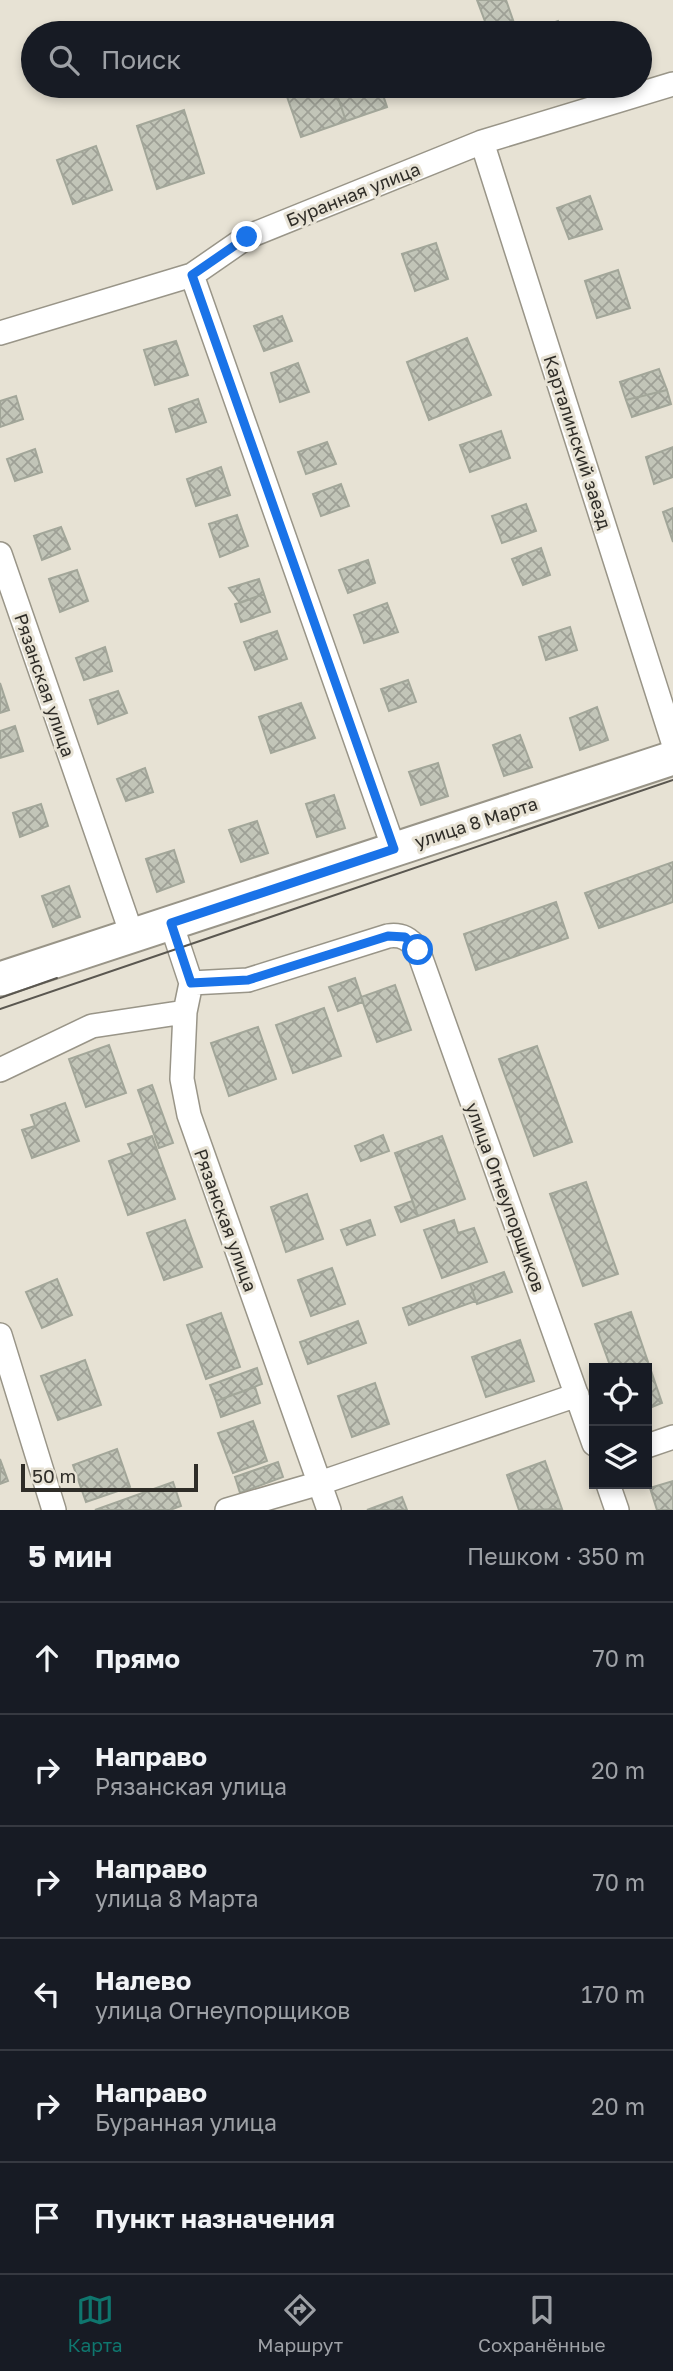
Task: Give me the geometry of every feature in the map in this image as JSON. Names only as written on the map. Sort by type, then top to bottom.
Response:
[{"type":"street","name":"Буранная улица","points":[[652,90],[673,84]]},
{"type":"street","name":"Буранная улица","points":[[0,333],[192,275],[247,237],[482,142],[627,98]]},
{"type":"street","name":"Карталинский заезд","points":[[482,142],[673,742]]},
{"type":"street","points":[[192,275],[394,849]]},
{"type":"street","name":"Рязанская улица","points":[[0,554],[131,935]]},
{"type":"street","name":"улица 8 Марта","points":[[0,979],[673,758]]},
{"type":"street","points":[[171,923],[191,983]]},
{"type":"street","name":"улица Огнеупорщиков","points":[[191,983],[248,980],[388,936],[405,937],[418,950],[589,1430]]},
{"type":"street","name":"Рязанская улица","points":[[191,983],[185,1012],[182,1079],[189,1115],[329,1510]]},
{"type":"street","points":[[0,1070],[92,1026],[185,1012]]},
{"type":"street","points":[[0,1335],[54,1510]]},
{"type":"street","points":[[227,1510],[320,1483],[577,1395]]},
{"type":"street","points":[[652,1444],[673,1437]]},
{"type":"street","points":[[610,1489],[617,1510]]},
{"type":"building","points":[[477,0],[506,0],[513,21],[485,21]]},
{"type":"building","points":[[287,98],[384,98],[387,107],[301,137]]},
{"type":"building","points":[[287,98],[338,98],[346,121],[301,137]]},
{"type":"building","points":[[338,98],[384,98],[387,107],[346,121]]},
{"type":"building","points":[[184,110],[204,173],[157,189],[137,126]]},
{"type":"building","points":[[96,146],[112,190],[73,204],[57,160]]},
{"type":"building","points":[[590,196],[602,229],[569,239],[557,208]]},
{"type":"building","points":[[436,243],[448,279],[415,291],[402,254]]},
{"type":"building","points":[[618,270],[630,308],[597,318],[585,281]]},
{"type":"building","points":[[282,316],[292,341],[264,351],[254,326]]},
{"type":"building","points":[[467,338],[491,395],[429,420],[407,362]]},
{"type":"building","points":[[176,341],[188,375],[155,385],[144,350]]},
{"type":"building","points":[[298,363],[309,392],[280,402],[271,373]]},
{"type":"building","points":[[659,369],[667,390],[626,400],[620,382]]},
{"type":"building","points":[[667,390],[671,404],[632,417],[626,400]]},
{"type":"building","points":[[16,396],[23,419],[0,427],[0,401]]},
{"type":"building","points":[[198,399],[206,422],[176,432],[169,409]]},
{"type":"building","points":[[501,431],[510,458],[470,472],[460,445]]},
{"type":"building","points":[[327,442],[336,464],[306,474],[298,452]]},
{"type":"building","points":[[673,447],[673,477],[654,484],[646,457]]},
{"type":"building","points":[[35,449],[42,472],[15,481],[7,459]]},
{"type":"building","points":[[221,467],[230,495],[196,506],[187,479]]},
{"type":"building","points":[[341,484],[349,506],[321,516],[313,494]]},
{"type":"building","points":[[526,504],[536,531],[502,543],[492,516]]},
{"type":"building","points":[[673,508],[673,542],[663,512]]},
{"type":"building","points":[[237,515],[248,546],[220,557],[209,524]]},
{"type":"building","points":[[61,527],[70,549],[42,560],[34,536]]},
{"type":"building","points":[[541,548],[550,575],[523,585],[512,559]]},
{"type":"building","points":[[368,560],[375,583],[348,593],[339,570]]},
{"type":"building","points":[[77,570],[88,601],[60,612],[49,579]]},
{"type":"building","points":[[259,579],[264,594],[240,603],[229,588]]},
{"type":"building","points":[[264,594],[270,612],[241,622],[235,604]]},
{"type":"building","points":[[387,603],[398,632],[364,643],[354,615]]},
{"type":"building","points":[[570,627],[577,650],[546,660],[539,637]]},
{"type":"building","points":[[277,631],[287,659],[255,670],[244,642]]},
{"type":"building","points":[[105,647],[112,671],[84,680],[76,658]]},
{"type":"building","points":[[408,680],[416,702],[389,711],[381,689]]},
{"type":"building","points":[[0,683],[9,710],[0,713]]},
{"type":"building","points":[[118,691],[127,713],[98,724],[90,700]]},
{"type":"building","points":[[301,703],[315,738],[271,753],[259,717]]},
{"type":"building","points":[[597,707],[608,740],[580,750],[570,718]]},
{"type":"building","points":[[15,726],[23,751],[0,758],[0,731]]},
{"type":"building","points":[[520,735],[532,767],[504,776],[493,745]]},
{"type":"building","points":[[438,763],[448,796],[421,805],[409,772]]},
{"type":"building","points":[[145,768],[153,792],[126,801],[117,779]]},
{"type":"building","points":[[334,795],[345,828],[317,837],[306,804]]},
{"type":"building","points":[[41,804],[48,826],[20,837],[13,813]]},
{"type":"building","points":[[257,821],[268,853],[241,862],[229,830]]},
{"type":"building","points":[[174,850],[184,882],[157,892],[146,859]]},
{"type":"building","points":[[673,862],[673,902],[599,928],[585,893]]},
{"type":"building","points":[[69,886],[80,917],[53,927],[42,896]]},
{"type":"building","points":[[556,902],[568,938],[476,970],[464,934]]},
{"type":"building","points":[[355,978],[363,1002],[338,1011],[329,987]]},
{"type":"building","points":[[395,985],[411,1030],[377,1042],[361,997]]},
{"type":"building","points":[[324,1008],[341,1056],[293,1073],[276,1025]]},
{"type":"building","points":[[258,1027],[276,1079],[229,1096],[211,1043]]},
{"type":"building","points":[[109,1045],[126,1093],[86,1107],[69,1059]]},
{"type":"building","points":[[537,1046],[572,1142],[534,1156],[499,1059]]},
{"type":"building","points":[[152,1085],[173,1143],[159,1148],[138,1090]]},
{"type":"building","points":[[65,1103],[79,1141],[32,1158],[22,1130],[35,1126],[31,1115]]},
{"type":"building","points":[[383,1135],[389,1151],[361,1161],[355,1146]]},
{"type":"building","points":[[152,1136],[175,1199],[128,1215],[109,1161],[132,1153],[128,1144]]},
{"type":"building","points":[[442,1136],[465,1199],[418,1216],[395,1153]]},
{"type":"building","points":[[586,1182],[618,1274],[583,1286],[550,1194]]},
{"type":"building","points":[[307,1194],[323,1239],[286,1252],[271,1207]]},
{"type":"building","points":[[412,1201],[418,1216],[401,1222],[395,1207]]},
{"type":"building","points":[[185,1220],[202,1267],[164,1280],[147,1233]]},
{"type":"building","points":[[370,1220],[375,1235],[347,1245],[341,1230]]},
{"type":"building","points":[[454,1220],[458,1233],[474,1228],[487,1262],[442,1278],[424,1230]]},
{"type":"building","points":[[332,1268],[345,1304],[311,1316],[298,1280]]},
{"type":"building","points":[[504,1272],[512,1292],[477,1304],[470,1284]]},
{"type":"building","points":[[57,1279],[72,1315],[42,1328],[26,1292]]},
{"type":"building","points":[[470,1284],[476,1301],[409,1325],[403,1308]]},
{"type":"building","points":[[631,1312],[648,1363],[609,1363],[595,1324]]},
{"type":"building","points":[[221,1313],[240,1367],[206,1379],[187,1325]]},
{"type":"building","points":[[358,1321],[366,1343],[308,1364],[300,1342]]},
{"type":"building","points":[[520,1340],[534,1381],[486,1397],[472,1357]]},
{"type":"building","points":[[85,1360],[101,1405],[58,1420],[41,1376]]},
{"type":"building","points":[[257,1368],[262,1384],[216,1401],[210,1385]]},
{"type":"building","points":[[652,1374],[662,1403],[652,1407]]},
{"type":"building","points":[[375,1383],[389,1424],[352,1437],[338,1396]]},
{"type":"building","points":[[255,1387],[260,1403],[221,1417],[216,1401]]},
{"type":"building","points":[[253,1421],[267,1461],[233,1473],[218,1433]]},
{"type":"building","points":[[117,1449],[130,1487],[86,1502],[73,1465]]},
{"type":"building","points":[[0,1459],[8,1481],[0,1484]]},
{"type":"building","points":[[545,1461],[562,1509],[519,1510],[507,1475]]},
{"type":"building","points":[[278,1462],[283,1477],[240,1493],[235,1477]]},
{"type":"building","points":[[673,1481],[673,1510],[657,1510],[652,1487]]},
{"type":"building","points":[[173,1482],[181,1506],[170,1510],[95,1510]]},
{"type":"building","points":[[402,1497],[407,1510],[367,1510]]},
{"type":"tram line","points":[[0,1009],[673,780]]},
{"type":"tram line","points":[[0,998],[57,978]]},
{"type":"route","points":[[247,237],[192,275],[394,849],[171,923],[191,983],[248,980],[388,936],[405,937],[413,942],[418,950]]}]
